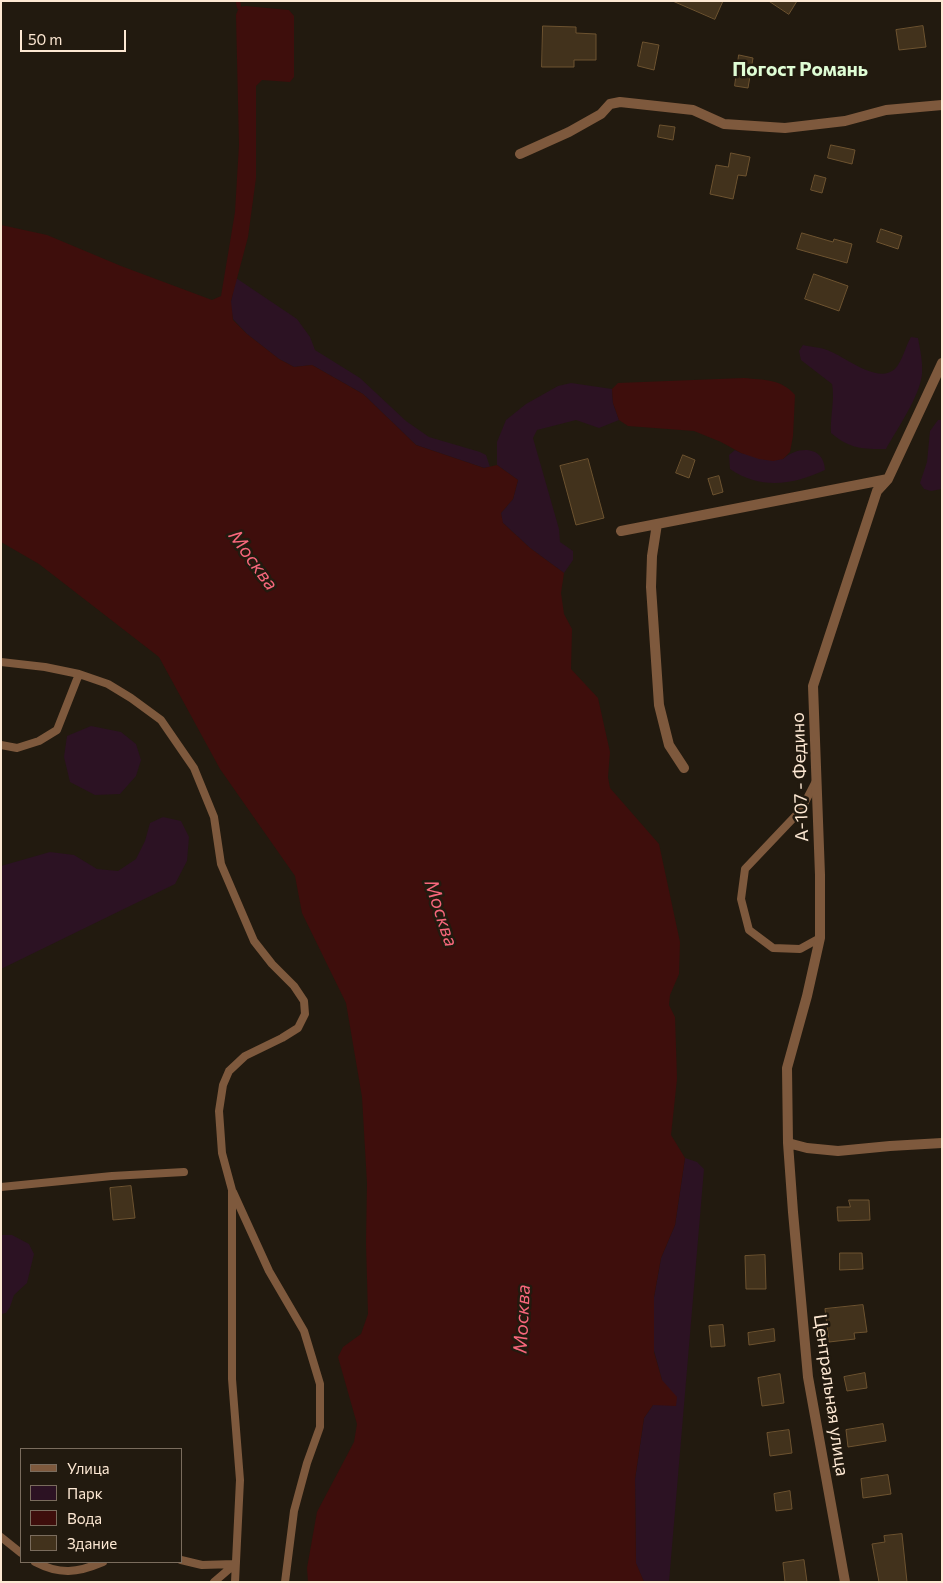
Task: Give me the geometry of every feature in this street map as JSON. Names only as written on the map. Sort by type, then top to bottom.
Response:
[{"type":"street","points":[[520,154],[569,132],[601,114],[610,104],[620,102],[693,110],[724,124],[785,128],[845,121],[886,110],[942,105]]},
{"type":"street","name":"А-107 - Федино","points":[[793,1212],[788,1143],[787,1068],[807,996],[820,938],[813,686],[878,491],[888,479],[942,363]]},
{"type":"street","points":[[621,531],[888,479]]},
{"type":"street","points":[[657,524],[652,556],[651,587],[659,705],[669,745],[684,768]]},
{"type":"street","points":[[788,1143],[807,1148],[838,1151],[942,1143]]},
{"type":"street","name":"Центральная улица","points":[[793,1212],[808,1378],[845,1582]]},
{"type":"lane","points":[[1,662],[45,667],[79,674],[108,684],[161,720],[194,768],[214,817],[221,864],[254,941],[272,964],[294,986],[304,1001],[305,1014],[298,1028],[245,1056],[229,1071],[223,1085],[219,1111],[222,1153],[232,1190],[269,1271],[304,1331],[320,1384],[320,1426],[294,1511],[285,1582]]},
{"type":"lane","points":[[1,745],[17,748],[39,742],[57,730],[79,674]]},
{"type":"lane","points":[[816,781],[802,810],[745,869],[741,899],[749,930],[772,948],[800,949],[820,938]]},
{"type":"lane","points":[[1,1188],[112,1176],[184,1172]]},
{"type":"lane","points":[[232,1190],[232,1380],[240,1480],[235,1582]]},
{"type":"lane","points":[[1,1537],[20,1552]]},
{"type":"lane","points":[[182,1560],[202,1565],[235,1564]]},
{"type":"lane","points":[[37,1563],[49,1569],[71,1572],[100,1563]]},
{"type":"lane","points":[[214,1582],[235,1564]]},
{"type":"green space","points":[[236,278],[297,319],[310,337],[315,350],[360,378],[406,421],[429,437],[486,455],[490,467],[484,468],[416,445],[363,394],[312,365],[294,367],[279,359],[247,334],[233,319],[231,301]]},
{"type":"green space","points":[[911,337],[918,338],[922,365],[920,383],[913,402],[886,449],[870,449],[850,445],[831,433],[832,384],[801,360],[799,351],[803,345],[827,350],[870,371],[888,373],[898,365]]},
{"type":"green space","points":[[571,383],[612,389],[613,403],[619,420],[599,428],[576,420],[537,430],[533,438],[559,529],[560,542],[573,551],[573,560],[564,573],[530,548],[502,522],[501,513],[513,499],[518,480],[497,465],[497,442],[506,420],[526,404],[558,386]]},
{"type":"green space","points":[[938,420],[942,420],[942,489],[931,491],[924,489],[920,483],[927,462],[930,431]]},
{"type":"green space","points":[[735,450],[741,453],[783,459],[795,452],[809,450],[820,456],[825,470],[789,482],[777,483],[753,480],[730,469],[729,455]]},
{"type":"green space","points":[[91,726],[121,732],[136,744],[141,760],[136,776],[120,794],[95,795],[70,782],[64,757],[67,736]]},
{"type":"green space","points":[[163,817],[181,821],[189,837],[187,861],[175,884],[1,969],[1,866],[50,852],[74,855],[97,869],[118,871],[136,859],[145,841],[150,823]]},
{"type":"green space","points":[[685,1158],[697,1162],[704,1169],[669,1582],[644,1582],[636,1564],[635,1479],[644,1418],[653,1405],[662,1380],[654,1351],[654,1297],[661,1258],[675,1225]]},
{"type":"green space","points":[[1,1235],[12,1235],[29,1244],[34,1254],[27,1283],[14,1295],[6,1313],[1,1314]]},
{"type":"water","name":"Москва","points":[[239,7],[289,10],[294,16],[294,77],[290,82],[262,80],[256,86],[256,178],[248,237],[231,301],[233,320],[247,334],[279,359],[294,367],[312,365],[363,394],[416,445],[484,468],[497,465],[518,480],[513,499],[501,513],[503,523],[530,548],[564,573],[561,593],[564,614],[572,629],[571,669],[598,698],[610,752],[608,777],[610,788],[659,844],[680,942],[679,974],[670,995],[669,1005],[675,1017],[677,1079],[671,1135],[685,1158],[675,1225],[661,1258],[654,1297],[654,1352],[662,1380],[677,1397],[676,1406],[653,1405],[644,1418],[635,1479],[636,1563],[644,1582],[308,1582],[307,1568],[317,1512],[354,1442],[357,1424],[338,1357],[343,1347],[361,1334],[368,1314],[367,1183],[362,1097],[346,1003],[302,913],[295,876],[220,769],[159,657],[39,564],[1,542],[1,225],[47,235],[121,266],[212,300],[221,296],[235,212],[239,145],[236,15]]},
{"type":"water","points":[[744,378],[778,383],[795,395],[793,436],[790,452],[783,459],[773,461],[759,459],[741,453],[694,431],[628,426],[619,420],[613,403],[612,389],[618,383]]},
{"type":"building","points":[[673,1],[723,1],[715,19]]},
{"type":"building","points":[[769,1],[797,1],[789,14]]},
{"type":"building","points":[[543,26],[576,27],[576,33],[596,34],[596,60],[574,60],[574,67],[542,67]]},
{"type":"building","points":[[923,26],[926,47],[899,50],[896,30]]},
{"type":"building","points":[[643,42],[659,45],[654,70],[638,66]]},
{"type":"building","points":[[739,55],[753,58],[748,88],[735,86]]},
{"type":"building","points":[[660,125],[675,127],[673,140],[658,137]]},
{"type":"building","points":[[831,145],[855,150],[852,164],[828,158]]},
{"type":"building","points":[[731,153],[750,157],[746,176],[738,175],[733,199],[710,194],[716,165],[728,167]]},
{"type":"building","points":[[815,175],[826,178],[822,193],[811,190]]},
{"type":"building","points":[[881,229],[902,236],[898,249],[877,242]]},
{"type":"building","points":[[802,233],[833,242],[834,239],[852,244],[847,263],[797,249]]},
{"type":"building","points":[[814,274],[848,286],[839,311],[805,299]]},
{"type":"building","points":[[683,455],[695,460],[689,478],[676,473]]},
{"type":"building","points":[[588,459],[604,518],[576,525],[560,466]]},
{"type":"building","points":[[719,476],[723,492],[713,495],[708,479]]},
{"type":"building","points":[[131,1186],[135,1218],[113,1220],[110,1188]]},
{"type":"building","points":[[849,1200],[869,1200],[870,1220],[838,1221],[837,1207],[850,1207]]},
{"type":"building","points":[[840,1253],[862,1253],[863,1269],[840,1270]]},
{"type":"building","points":[[765,1255],[766,1289],[746,1289],[745,1256]]},
{"type":"building","points":[[863,1305],[867,1332],[854,1333],[855,1339],[829,1342],[825,1309]]},
{"type":"building","points":[[723,1325],[725,1346],[711,1347],[709,1326]]},
{"type":"building","points":[[774,1329],[775,1341],[749,1345],[748,1333]]},
{"type":"building","points":[[865,1373],[867,1388],[847,1391],[844,1377]]},
{"type":"building","points":[[780,1374],[784,1403],[762,1406],[758,1378]]},
{"type":"building","points":[[883,1424],[886,1441],[848,1447],[846,1430]]},
{"type":"building","points":[[789,1430],[792,1453],[770,1456],[767,1433]]},
{"type":"building","points":[[888,1475],[891,1494],[863,1498],[861,1479]]},
{"type":"building","points":[[790,1491],[792,1509],[776,1511],[774,1494]]},
{"type":"building","points":[[902,1534],[907,1582],[879,1582],[872,1544],[885,1542],[884,1536]]},
{"type":"building","points":[[804,1560],[807,1582],[785,1582],[783,1563]]},
{"type":"waterway","points":[[238,1],[239,7]]},
{"type":"district","name":"Погост Романь","points":[[800,70]]}]
